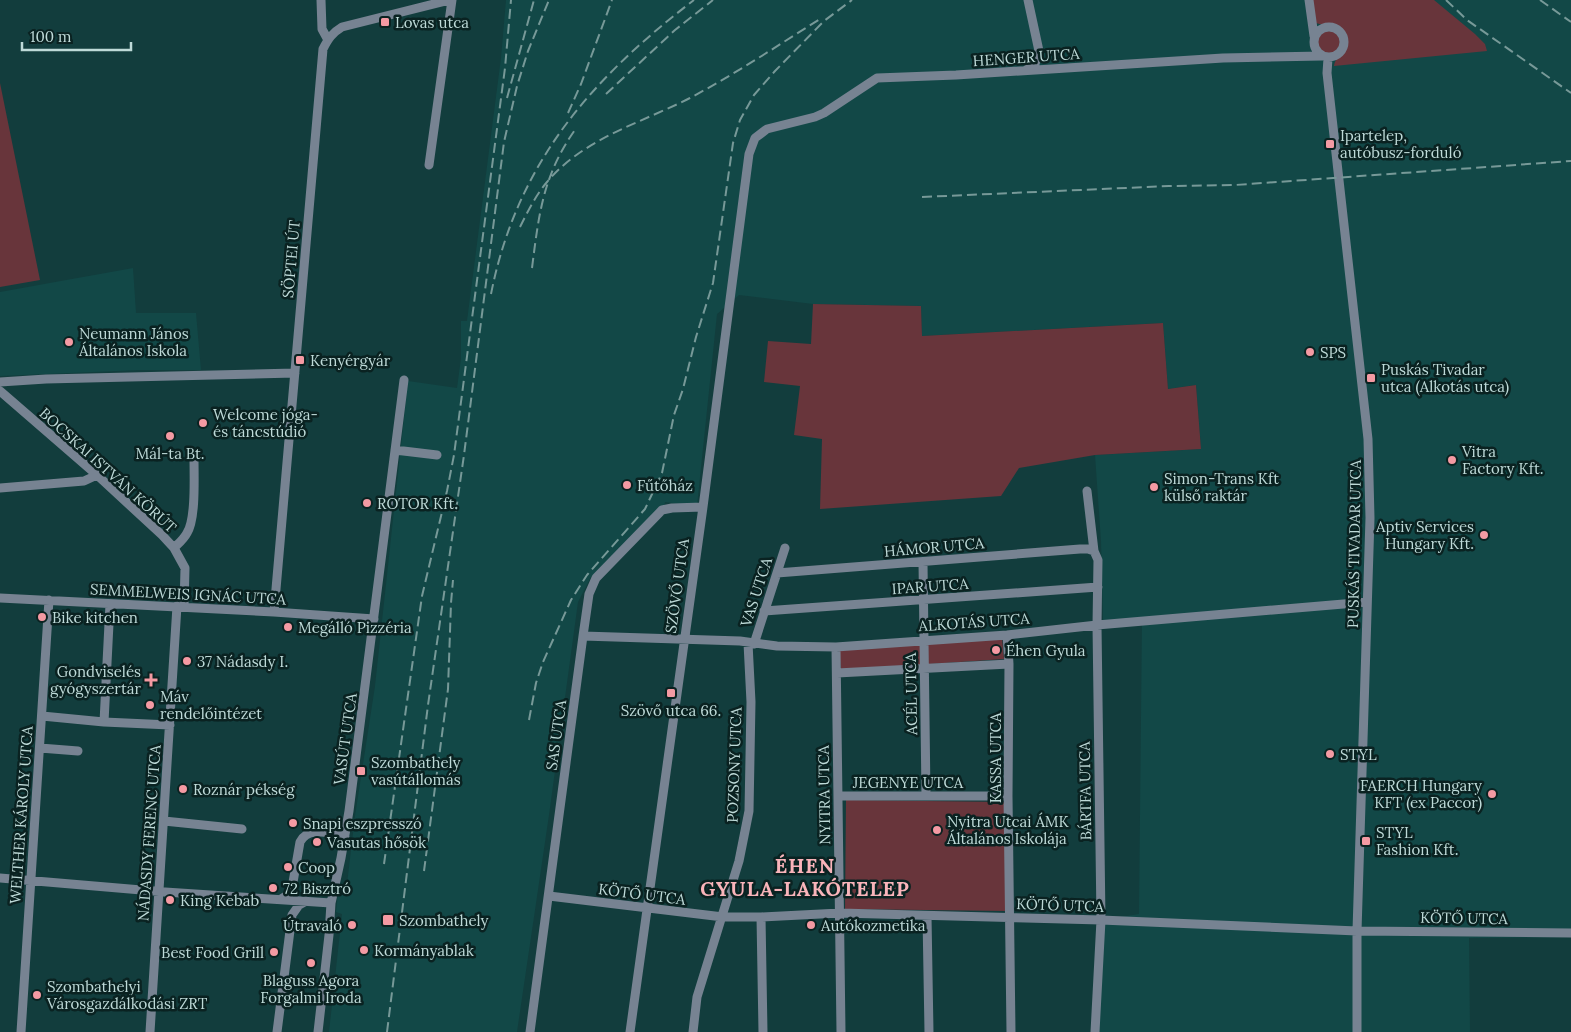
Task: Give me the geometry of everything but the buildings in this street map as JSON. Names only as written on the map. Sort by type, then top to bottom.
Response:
[{"type":"street","points":[[321,0],[322,29],[328,40],[334,32],[350,24],[451,0],[429,164]]},
{"type":"street","points":[[1026,71],[1035,64],[1039,51],[1028,0]]},
{"type":"street","name":"PUSKÁS TIVADAR UTCA","points":[[1309,0],[1315,49],[1325,57],[1368,439],[1370,495],[1357,931],[1357,1032]]},
{"type":"street","points":[[1314,36],[1320,29],[1328,27],[1335,28],[1342,36],[1344,43],[1342,50],[1335,56],[1325,57]]},
{"type":"street","name":"SÖPTEI ÚT","points":[[274,612],[322,58],[328,40]]},
{"type":"street","name":"HENGER UTCA","points":[[751,145],[767,129],[824,113],[877,78],[1026,71],[1223,58],[1325,57]]},
{"type":"street","name":"SZÖVŐ UTCA","points":[[630,1032],[751,145]]},
{"type":"street","points":[[0,382],[46,379],[295,373]]},
{"type":"street","name":"VASÚT UTCA","points":[[318,1032],[329,942],[331,903],[345,836],[404,380]]},
{"type":"street","name":"BOCSKAI ISTVÁN KÖRÚT","points":[[0,391],[97,475],[174,548],[185,568],[181,607]]},
{"type":"street","points":[[395,450],[436,455]]},
{"type":"street","points":[[174,548],[187,535],[190,527],[194,458]]},
{"type":"street","points":[[0,488],[84,481],[97,475]]},
{"type":"street","name":"BÁRTFA UTCA","points":[[1087,491],[1094,552],[1098,560],[1097,625],[1101,920],[1095,1032]]},
{"type":"street","name":"SAS UTCA","points":[[530,1032],[589,594],[596,578],[601,572],[662,510],[703,507]]},
{"type":"street","name":"VAS UTCA","points":[[751,644],[785,548]]},
{"type":"street","name":"HÁMOR UTCA","points":[[776,573],[1080,549],[1088,549],[1094,552]]},
{"type":"street","name":"ACÉL UTCA","points":[[924,562],[926,796]]},
{"type":"street","name":"IPAR UTCA","points":[[764,611],[1098,587]]},
{"type":"street","name":"SEMMELWEIS IGNÁC UTCA","points":[[0,598],[374,619]]},
{"type":"street","name":"WELTHER KÁROLY UTCA","points":[[21,1032],[49,600]]},
{"type":"street","name":"ALKOTÁS UTCA","points":[[583,636],[684,639],[795,647],[836,647],[1007,635],[1097,625],[1367,602]]},
{"type":"street","points":[[104,722],[110,604]]},
{"type":"street","name":"NÁDASDY FERENC UTCA","points":[[150,1032],[170,725],[181,607]]},
{"type":"street","name":"KASSA UTCA","points":[[1007,635],[1009,664],[1008,796],[1011,1032]]},
{"type":"street","name":"POZSONY UTCA","points":[[693,1032],[697,997],[739,861],[748,812],[751,644]]},
{"type":"street","name":"NYITRA UTCA","points":[[836,647],[841,1032]]},
{"type":"street","points":[[837,674],[925,667],[1009,664]]},
{"type":"street","points":[[42,716],[104,722],[170,725]]},
{"type":"street","points":[[40,748],[78,751]]},
{"type":"street","name":"JEGENYE UTCA","points":[[838,796],[1008,796]]},
{"type":"street","points":[[164,821],[242,829]]},
{"type":"street","points":[[282,899],[291,891],[300,842],[303,836],[313,832],[345,836]]},
{"type":"street","points":[[0,878],[160,892],[331,903]]},
{"type":"street","name":"KÖTŐ UTCA","points":[[549,896],[723,917],[840,913],[1101,920],[1357,931],[1571,933]]},
{"type":"street","points":[[282,899],[292,915]]},
{"type":"street","points":[[277,1032],[292,915],[306,901]]},
{"type":"street","points":[[927,916],[929,1032]]},
{"type":"street","points":[[761,917],[763,1032]]},
{"type":"shaded area","points":[[506,0],[1571,0],[1571,937],[1469,938],[1470,1032],[1097,1032],[1102,920],[1139,914],[1142,619],[1103,620],[1101,541],[1095,455],[1201,449],[1196,385],[1168,389],[1163,323],[922,336],[921,306],[813,304],[739,295],[717,314],[697,506],[665,502],[664,506],[591,577],[578,602],[517,1032],[329,1032],[342,914],[336,912],[339,883],[347,884],[355,816],[375,686],[408,381],[457,388],[461,358],[461,321],[467,321],[501,58]]},
{"type":"shaded area","points":[[1312,0],[1434,0],[1475,34],[1485,44],[1487,51],[1334,66],[1346,46],[1346,38],[1336,26],[1316,23]]},
{"type":"shaded area","points":[[1329,31],[1337,34],[1340,42],[1337,50],[1329,53],[1321,50],[1318,42],[1321,34]]},
{"type":"shaded area","points":[[0,83],[40,280],[0,287]]},
{"type":"shaded area","name":"Neumann János Általános Iskola","points":[[133,268],[136,313],[196,313],[201,370],[140,370],[0,376],[0,292]]},
{"type":"shaded area","points":[[813,304],[921,306],[922,336],[1163,323],[1168,389],[1196,385],[1201,449],[1095,455],[1019,468],[1001,496],[820,509],[822,439],[794,435],[800,386],[764,382],[768,341],[811,344]]},
{"type":"shaded area","points":[[1002,638],[1004,659],[841,670],[839,650]]},
{"type":"shaded area","points":[[846,800],[1006,802],[1005,911],[845,909]]},
{"type":"railway","points":[[384,864],[422,596],[454,455],[505,68],[511,0]]},
{"type":"railway","points":[[507,98],[534,0]]},
{"type":"railway","points":[[387,1032],[428,705],[464,455],[504,142],[517,86],[528,51],[549,0]]},
{"type":"railway","points":[[568,113],[581,84],[612,0]]},
{"type":"railway","points":[[491,294],[503,247],[519,204],[539,164],[591,93],[622,61],[694,0]]},
{"type":"railway","points":[[606,94],[675,30],[713,0]]},
{"type":"railway","points":[[529,720],[536,683],[543,662],[571,600],[587,575],[645,509],[662,473],[674,415],[713,283],[733,143],[740,120],[754,95],[775,71],[824,21],[852,0]]},
{"type":"railway","points":[[1446,0],[1467,20],[1571,93]]},
{"type":"railway","points":[[1540,0],[1571,22]]},
{"type":"railway","points":[[520,227],[532,203],[543,187],[562,167],[578,154],[614,133],[707,89],[820,19]]},
{"type":"railway","points":[[532,268],[544,194],[557,161],[577,127]]},
{"type":"railway","points":[[922,197],[1169,186],[1235,185],[1571,161]]},
{"type":"railway","points":[[424,871],[448,689],[453,580]]},
{"type":"place","name":"Lovas utca","points":[[385,22]]},
{"type":"place","name":"Ipartelep, autóbusz-forduló","points":[[1330,144]]},
{"type":"place","name":"Neumann János Általános Iskola","points":[[69,342]]},
{"type":"place","name":"SPS","points":[[1310,352]]},
{"type":"place","name":"Kenyérgyár","points":[[300,360]]},
{"type":"place","name":"Puskás Tivadar utca (Alkotás utca)","points":[[1371,378]]},
{"type":"place","name":"Welcome jóga- és táncstúdió","points":[[203,423]]},
{"type":"place","name":"Mál-ta Bt.","points":[[170,436]]},
{"type":"place","name":"Vitra Factory Kft.","points":[[1452,460]]},
{"type":"place","name":"Fűtőház","points":[[627,485]]},
{"type":"place","name":"Simon-Trans Kft külső raktár","points":[[1154,487]]},
{"type":"place","name":"ROTOR Kft.","points":[[367,503]]},
{"type":"place","name":"Aptiv Services Hungary Kft.","points":[[1484,535]]},
{"type":"place","name":"Bike kitchen","points":[[42,617]]},
{"type":"place","name":"Megálló Pizzéria","points":[[288,627]]},
{"type":"place","name":"Éhen Gyula","points":[[996,650]]},
{"type":"place","name":"37 Nádasdy I.","points":[[187,661]]},
{"type":"place","name":"Gondviselés gyógyszertár","points":[[151,680]]},
{"type":"place","name":"Szövő utca 66.","points":[[671,693]]},
{"type":"place","name":"Máv rendelőintézet","points":[[150,705]]},
{"type":"place","name":"STYL","points":[[1330,754]]},
{"type":"place","name":"Szombathely vasútállomás","points":[[361,771]]},
{"type":"place","name":"Roznár pékség","points":[[183,789]]},
{"type":"place","name":"FAERCH Hungary KFT (ex Paccor)","points":[[1492,794]]},
{"type":"place","name":"Snapi eszpresszó","points":[[293,823]]},
{"type":"place","name":"Nyitra Utcai ÁMK Általános Iskolája","points":[[937,830]]},
{"type":"place","name":"STYL Fashion Kft.","points":[[1366,841]]},
{"type":"place","name":"Vasutas hősök","points":[[317,842]]},
{"type":"place","name":"Coop","points":[[288,867]]},
{"type":"place","name":"72 Bisztró","points":[[273,888]]},
{"type":"place","name":"King Kebab","points":[[170,900]]},
{"type":"place","name":"Szombathely","points":[[388,920]]},
{"type":"place","name":"Útravaló","points":[[352,925]]},
{"type":"place","name":"Autókozmetika","points":[[811,925]]},
{"type":"place","name":"Kormányablak","points":[[364,950]]},
{"type":"place","name":"Best Food Grill","points":[[274,952]]},
{"type":"place","name":"Blaguss Agora Forgalmi Iroda","points":[[311,963]]},
{"type":"place","name":"Szombathelyi Városgazdálkodási ZRT","points":[[37,995]]},
{"type":"district","name":"ÉHEN GYULA-LAKÓTELEP","points":[[805,876]]}]
